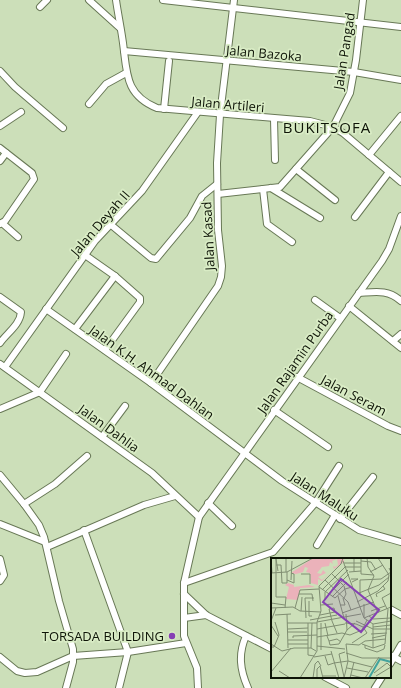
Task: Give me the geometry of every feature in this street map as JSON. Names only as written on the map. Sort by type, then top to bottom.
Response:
[{"type":"street","points":[[40,7],[47,0]]},
{"type":"street","points":[[89,0],[120,28]]},
{"type":"street","name":"Jalan Artileri","points":[[116,0],[126,73],[132,87],[144,103],[164,109],[310,122],[333,127],[401,182]]},
{"type":"street","points":[[162,0],[401,27]]},
{"type":"street","name":"Jalan Kasad","points":[[151,384],[184,338],[220,281],[222,266],[218,230],[218,184],[220,115],[234,0]]},
{"type":"street","name":"Jalan Pangad","points":[[218,194],[280,187],[333,127],[350,93],[363,0]]},
{"type":"street","name":"Jalan Bazoka","points":[[124,51],[354,72],[401,80]]},
{"type":"street","points":[[164,109],[169,61]]},
{"type":"street","points":[[0,71],[15,87],[63,128]]},
{"type":"street","points":[[89,104],[106,84],[126,73]]},
{"type":"street","points":[[0,126],[21,112]]},
{"type":"street","name":"Jalan Deyah II","points":[[2,365],[46,309],[85,255],[110,224],[152,178],[198,112]]},
{"type":"street","points":[[369,155],[401,116]]},
{"type":"street","points":[[274,119],[275,160]]},
{"type":"street","points":[[0,148],[32,173],[34,179],[1,224],[18,237]]},
{"type":"street","points":[[0,161],[6,153]]},
{"type":"street","points":[[296,169],[335,200]]},
{"type":"street","points":[[355,217],[389,172]]},
{"type":"street","points":[[110,224],[151,258],[156,259],[190,218],[202,196],[218,184]]},
{"type":"street","points":[[271,188],[320,218]]},
{"type":"street","points":[[263,189],[267,224],[292,242]]},
{"type":"street","name":"Jalan Rajamin Purba","points":[[198,688],[197,668],[184,636],[184,583],[199,517],[274,410],[382,261],[398,236],[401,216]]},
{"type":"street","points":[[85,255],[115,276],[139,296],[140,302],[105,350]]},
{"type":"street","points":[[75,329],[115,276]]},
{"type":"street","points":[[359,293],[384,292],[393,294],[401,300]]},
{"type":"street","points":[[0,297],[21,312],[18,322],[6,334],[0,343]]},
{"type":"street","points":[[314,300],[340,318]]},
{"type":"street","points":[[349,306],[401,348]]},
{"type":"street","name":"Jalan K.H. Ahmad Dahlan","points":[[46,309],[105,350],[245,453]]},
{"type":"street","points":[[393,341],[401,334]]},
{"type":"street","points":[[0,409],[40,392],[66,354]]},
{"type":"street","name":"Jalan Dahlia","points":[[2,365],[152,474],[199,517]]},
{"type":"street","name":"Jalan Seram","points":[[298,377],[388,426],[401,431]]},
{"type":"street","points":[[102,437],[125,406]]},
{"type":"street","points":[[274,410],[328,447]]},
{"type":"street","name":"Jalan Maluku","points":[[245,453],[282,482],[359,530],[401,542]]},
{"type":"street","points":[[24,504],[56,484],[87,456]]},
{"type":"street","points":[[184,583],[273,552],[316,502],[339,466]]},
{"type":"street","points":[[0,475],[39,525],[46,545],[59,601],[73,649],[73,662],[66,688]]},
{"type":"street","points":[[317,545],[338,517],[373,477]]},
{"type":"street","points":[[0,524],[46,545],[144,504],[175,496]]},
{"type":"street","points":[[208,503],[232,526]]},
{"type":"street","points":[[84,530],[128,652],[119,688]]},
{"type":"street","points":[[0,559],[4,575],[0,581]]},
{"type":"street","points":[[184,594],[206,615],[271,648]]},
{"type":"street","points":[[391,609],[401,615]]},
{"type":"street","points":[[184,618],[206,615]]},
{"type":"street","points":[[246,636],[240,648],[242,668],[248,688]]},
{"type":"street","points":[[0,657],[17,671],[25,673],[37,672],[73,656],[128,652],[186,643]]},
{"type":"street","points":[[401,645],[392,656],[401,661]]},
{"type":"street","points":[[327,678],[346,688]]},
{"type":"street","points":[[375,688],[381,678]]},
{"type":"place","name":"TORSADA BUILDING","points":[[172,636]]},
{"type":"district","name":"BUKITSOFA","points":[[327,128]]}]
